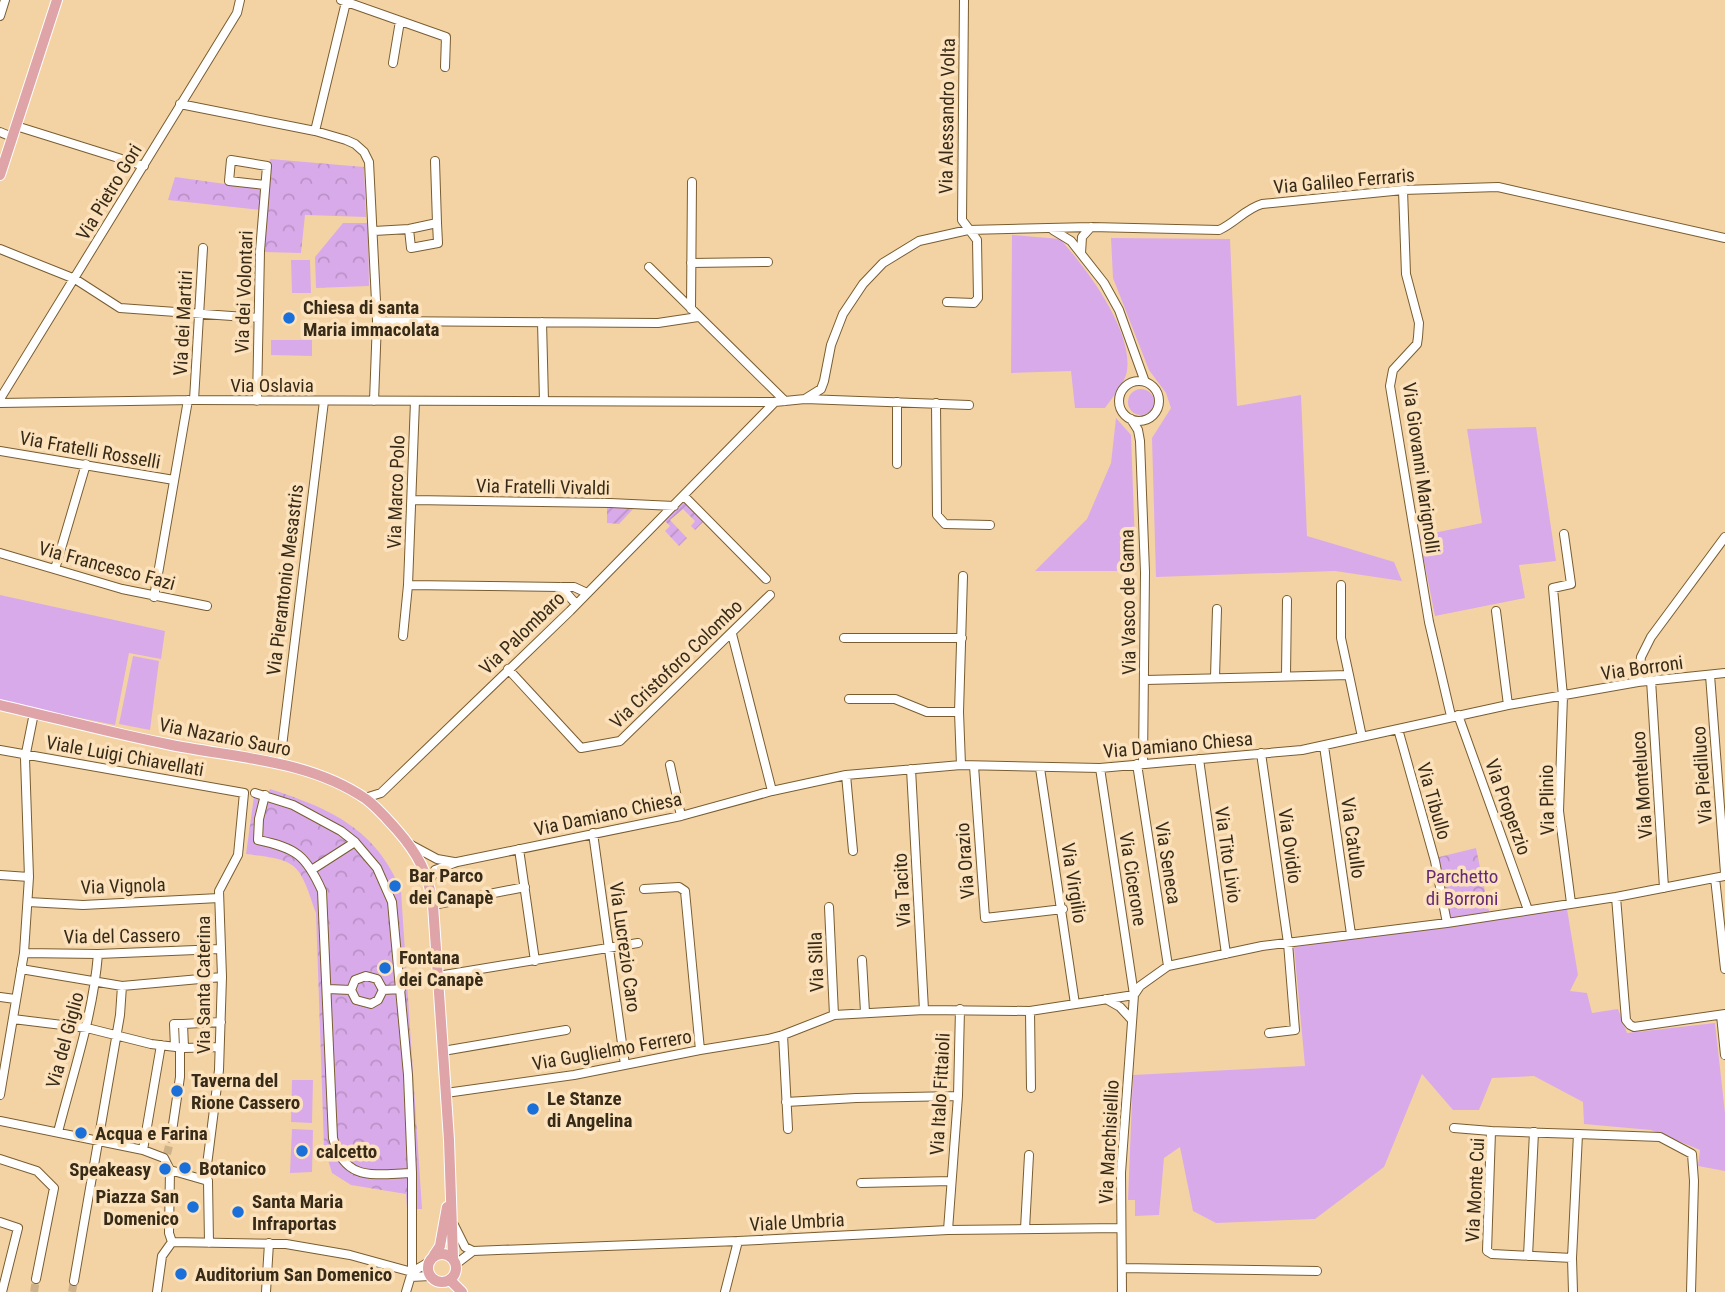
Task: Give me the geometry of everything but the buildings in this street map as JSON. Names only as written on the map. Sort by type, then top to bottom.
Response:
[{"type":"main road","points":[[0,175],[57,0]]},
{"type":"main road","name":"Via Nazario Sauro","points":[[0,705],[168,744],[280,763],[335,783],[365,798],[408,843],[429,882],[433,905],[455,1261]]},
{"type":"main road","name":"Via Nazario Sauro","points":[[431,1259],[440,1246],[450,1187]]},
{"type":"main road","points":[[432,1292],[440,1282],[456,1273],[455,1261],[446,1254],[431,1259],[440,1282],[462,1292]]},
{"type":"street","points":[[0,16],[5,0]]},
{"type":"street","name":"Via Pietro Gori","points":[[0,401],[237,13],[240,0]]},
{"type":"street","name":"Via Alessandro Volta","points":[[947,302],[974,303],[978,298],[977,240],[962,220],[964,0]]},
{"type":"street","points":[[315,131],[343,1],[446,37],[445,67]]},
{"type":"street","points":[[393,62],[400,21]]},
{"type":"street","points":[[180,104],[315,131],[346,140],[363,152],[369,162],[374,231],[377,321],[374,401]]},
{"type":"street","points":[[0,132],[14,131],[144,166]]},
{"type":"street","points":[[231,160],[267,166],[265,185],[229,181],[231,160]]},
{"type":"street","points":[[409,229],[411,248],[438,243],[435,161]]},
{"type":"street","points":[[691,309],[692,182]]},
{"type":"street","name":"Via dei Volontari","points":[[257,401],[265,185]]},
{"type":"street","name":"Via Galileo Ferraris","points":[[968,230],[1075,227],[1219,230],[1231,225],[1250,208],[1262,204],[1403,190],[1497,187],[1725,238]]},
{"type":"street","name":"Via Giovanni Marignolli","points":[[1403,190],[1406,274],[1419,323],[1417,344],[1393,370],[1390,386],[1429,622],[1455,715]]},
{"type":"street","points":[[374,231],[409,229],[437,223]]},
{"type":"street","points":[[1075,227],[1082,237]]},
{"type":"street","points":[[1071,241],[1075,227]]},
{"type":"street","points":[[1081,253],[1082,237],[1091,227]]},
{"type":"street","name":"Via Vasco de Gama","points":[[1048,228],[1071,241],[1104,284],[1119,310],[1145,382],[1155,389],[1158,400],[1155,412],[1140,441]]},
{"type":"street","points":[[805,399],[817,393],[824,381],[831,345],[844,314],[863,285],[883,263],[919,241],[968,230]]},
{"type":"street","name":"Via dei Martiri","points":[[154,597],[191,400],[200,314],[202,248]]},
{"type":"street","points":[[0,249],[75,279],[120,309],[258,318]]},
{"type":"street","points":[[691,263],[768,262]]},
{"type":"street","points":[[649,267],[780,402]]},
{"type":"street","points":[[377,321],[658,323],[698,317]]},
{"type":"street","points":[[542,322],[544,401]]},
{"type":"street","name":"Via Vasco de Gama","points":[[1135,357],[1135,373],[1119,398],[1121,411],[1131,419],[1138,430],[1140,441],[1145,680],[1140,764]]},
{"type":"street","points":[[1129,383],[1145,382]]},
{"type":"street","name":"Via Oslavia","points":[[0,401],[780,402],[805,399],[969,405]]},
{"type":"street","name":"Via Pierantonio Mesastris","points":[[280,763],[324,401]]},
{"type":"street","name":"Via Marco Polo","points":[[403,636],[408,585],[415,401]]},
{"type":"street","name":"Via Palombaro","points":[[365,798],[381,793],[780,402]]},
{"type":"street","points":[[897,402],[897,464]]},
{"type":"street","points":[[936,402],[937,515],[944,524],[990,525]]},
{"type":"street","points":[[1131,419],[1142,421],[1151,416]]},
{"type":"street","name":"Via Fratelli Rosselli","points":[[0,451],[174,481]]},
{"type":"street","points":[[55,569],[86,464]]},
{"type":"street","points":[[684,496],[766,579]]},
{"type":"street","name":"Via Fratelli Vivaldi","points":[[412,500],[674,506]]},
{"type":"street","name":"Via Plinio","points":[[1564,534],[1571,584],[1553,588],[1563,696],[1559,811],[1571,903]]},
{"type":"street","points":[[1638,682],[1641,657],[1651,637],[1725,537]]},
{"type":"street","name":"Via Francesco Fazi","points":[[0,553],[154,597],[207,606]]},
{"type":"street","points":[[961,765],[959,712],[963,576]]},
{"type":"street","points":[[408,585],[574,587],[587,593]]},
{"type":"street","points":[[1340,585],[1341,638],[1362,737]]},
{"type":"street","points":[[561,587],[576,604]]},
{"type":"street","name":"Via Cristoforo Colombo","points":[[508,669],[581,748],[620,741],[770,595]]},
{"type":"street","points":[[1286,675],[1287,600]]},
{"type":"street","points":[[1214,677],[1217,610]]},
{"type":"street","points":[[1496,611],[1508,705]]},
{"type":"street","points":[[732,634],[772,791]]},
{"type":"street","points":[[844,638],[962,638]]},
{"type":"street","name":"Via Borroni","points":[[1563,696],[1651,680],[1725,673]]},
{"type":"street","points":[[1145,680],[1349,675]]},
{"type":"street","name":"Via Piediluco","points":[[1710,675],[1725,875]]},
{"type":"street","name":"Via Monteluco","points":[[1651,680],[1664,888]]},
{"type":"street","name":"Via Damiano Chiesa","points":[[429,882],[435,870],[457,862],[681,816],[772,791],[846,775],[961,765],[1100,768],[1261,753],[1324,746],[1455,715],[1563,696]]},
{"type":"street","points":[[849,699],[895,699],[927,712],[959,712]]},
{"type":"street","points":[[0,1095],[24,953],[29,877],[26,755],[34,713]]},
{"type":"street","name":"Via Properzio","points":[[1455,715],[1528,910]]},
{"type":"street","name":"Via Tibullo","points":[[1398,729],[1435,861],[1447,923]]},
{"type":"street","name":"Via Catullo","points":[[1324,746],[1351,934]]},
{"type":"street","name":"Viale Luigi Chiavellati","points":[[0,750],[244,793]]},
{"type":"street","name":"Via Ovidio","points":[[1261,753],[1288,943]]},
{"type":"street","name":"Via Tito Livio","points":[[1199,759],[1226,954]]},
{"type":"street","name":"Via Seneca","points":[[1140,764],[1168,967]]},
{"type":"street","points":[[670,765],[681,816]]},
{"type":"street","name":"Via Orazio","points":[[974,766],[985,918],[1063,909]]},
{"type":"street","name":"Via Virgilio","points":[[1041,768],[1076,1004]]},
{"type":"street","name":"Via Cicerone","points":[[1100,768],[1134,995]]},
{"type":"street","name":"Via Tacito","points":[[911,769],[924,1010]]},
{"type":"street","points":[[846,775],[853,851]]},
{"type":"street","name":"Via Santa Caterina","points":[[208,1181],[205,1173],[221,1022],[219,891],[238,855],[244,793]]},
{"type":"street","points":[[255,793],[316,816],[355,842],[377,868],[392,901],[401,989],[412,1173],[412,1274],[406,1292]]},
{"type":"street","points":[[380,811],[381,793]]},
{"type":"street","points":[[265,795],[259,819],[258,840],[296,850],[313,869],[323,891],[333,1138],[336,1149],[346,1166],[367,1175],[412,1173]]},
{"type":"street","name":"Via Lucrezio Caro","points":[[593,833],[625,1065]]},
{"type":"street","points":[[313,869],[355,842]]},
{"type":"street","name":"Via Damiano Chiesa","points":[[408,843],[437,859],[457,862]]},
{"type":"street","points":[[519,849],[535,961]]},
{"type":"street","points":[[0,875],[29,877]]},
{"type":"street","points":[[1134,995],[1155,973],[1168,967],[1226,954],[1616,897],[1725,875]]},
{"type":"street","points":[[1715,878],[1725,969]]},
{"type":"street","points":[[433,905],[525,887]]},
{"type":"street","points":[[644,888],[678,887],[685,891],[700,1050]]},
{"type":"street","points":[[1616,897],[1626,1020],[1634,1027],[1723,1015],[1725,1055]]},
{"type":"street","name":"Via Vignola","points":[[28,902],[83,905],[219,898]]},
{"type":"street","name":"Via Silla","points":[[829,907],[834,1015]]},
{"type":"street","points":[[438,976],[638,943]]},
{"type":"street","points":[[1269,1033],[1296,1030],[1288,943]]},
{"type":"street","name":"Via del Cassero","points":[[24,953],[98,954],[220,949]]},
{"type":"street","name":"Via del Giglio","points":[[58,1132],[87,1028],[96,983],[98,954]]},
{"type":"street","points":[[862,960],[865,1012]]},
{"type":"street","points":[[22,969],[122,986],[222,976]]},
{"type":"street","points":[[366,976],[377,979],[383,990],[378,1000],[371,1004],[356,1000],[351,990],[355,980],[366,976]]},
{"type":"street","points":[[74,1281],[120,1015],[122,986]]},
{"type":"street","points":[[328,989],[351,990]]},
{"type":"street","points":[[383,990],[401,989]]},
{"type":"street","name":"Via Guglielmo Ferrero","points":[[446,1093],[574,1075],[783,1035],[834,1015],[960,1009],[1030,1011],[1134,995]]},
{"type":"street","name":"Via Marchisiellio","points":[[1122,1292],[1121,1173],[1134,995]]},
{"type":"street","points":[[0,997],[16,999]]},
{"type":"street","points":[[1106,999],[1120,1007],[1132,1020]]},
{"type":"street","name":"Via Italo Fittaioli","points":[[948,1230],[958,1096],[960,1009]]},
{"type":"street","points":[[1030,1011],[1031,1088]]},
{"type":"street","points":[[13,1019],[87,1028],[115,1037],[161,1045],[219,1047]]},
{"type":"street","points":[[171,1138],[180,1077],[179,1047],[183,1024],[221,1022]]},
{"type":"street","points":[[443,1051],[566,1030]]},
{"type":"street","points":[[783,1035],[788,1129]]},
{"type":"street","points":[[143,1150],[161,1045]]},
{"type":"street","points":[[786,1102],[958,1096]]},
{"type":"street","points":[[0,1121],[143,1150],[208,1181],[209,1244]]},
{"type":"street","name":"Via Monte Cui","points":[[1454,1128],[1660,1137],[1692,1154],[1694,1181],[1691,1292]]},
{"type":"street","name":"Via Monte Cui","points":[[1491,1131],[1487,1251],[1492,1254],[1572,1258]]},
{"type":"street","points":[[1528,1255],[1534,1132]]},
{"type":"street","points":[[1573,1292],[1571,1287],[1578,1134]]},
{"type":"street","points":[[1026,1229],[1028,1155]]},
{"type":"street","points":[[0,1159],[37,1171],[54,1188],[36,1279]]},
{"type":"street","points":[[168,1162],[169,1233],[172,1242]]},
{"type":"street","name":"Via Italo Fittaioli","points":[[861,1182],[951,1181]]},
{"type":"street","points":[[452,1221],[465,1247],[473,1251]]},
{"type":"street","points":[[0,1222],[18,1228],[2,1292]]},
{"type":"street","name":"Viale Umbria","points":[[473,1251],[948,1230],[1121,1228]]},
{"type":"street","points":[[725,1292],[738,1241]]},
{"type":"street","points":[[172,1242],[254,1245],[269,1243],[350,1255],[440,1282]]},
{"type":"street","points":[[157,1292],[162,1256],[172,1242]]},
{"type":"street","points":[[266,1292],[269,1243]]},
{"type":"street","points":[[455,1261],[473,1251]]},
{"type":"street","points":[[412,1274],[431,1259]]},
{"type":"street","points":[[1122,1268],[1317,1271]]},
{"type":"green space","points":[[270,159],[364,167],[366,217],[305,215],[301,253],[263,252]]},
{"type":"green space","points":[[175,177],[262,189],[261,210],[168,200]]},
{"type":"green space","points":[[343,223],[368,223],[369,286],[316,288],[315,257]]},
{"type":"green space","points":[[1012,235],[1060,239],[1095,283],[1116,319],[1127,355],[1127,371],[1105,408],[1075,408],[1071,371],[1011,373]]},
{"type":"green space","points":[[1111,238],[1230,239],[1237,406],[1301,395],[1307,536],[1394,562],[1402,581],[1335,571],[1156,577],[1152,438],[1171,408],[1166,393],[1149,370],[1113,278]]},
{"type":"green space","points":[[291,260],[310,260],[311,293],[292,293]]},
{"type":"green space","points":[[271,340],[312,340],[312,356],[271,355]]},
{"type":"green space","points":[[1141,389],[1150,393],[1154,402],[1150,411],[1141,415],[1132,411],[1128,402],[1132,393]]},
{"type":"green space","points":[[1116,418],[1131,435],[1136,571],[1035,571],[1087,519],[1111,463]]},
{"type":"green space","points":[[1536,427],[1556,561],[1519,565],[1525,598],[1435,616],[1419,536],[1482,523],[1467,429]]},
{"type":"green space","points":[[684,497],[706,519],[695,530],[691,526],[695,521],[683,509],[670,520],[687,538],[679,546],[665,531],[670,526],[663,519]]},
{"type":"green space","points":[[607,504],[636,506],[619,524],[607,523]]},
{"type":"green space","points":[[0,595],[165,631],[161,659],[129,653],[115,725],[0,702]]},
{"type":"green space","points":[[133,656],[159,661],[150,730],[119,724]]},
{"type":"green space","points":[[255,789],[268,792],[270,789],[292,796],[349,824],[365,836],[379,852],[401,891],[422,1209],[407,1209],[406,1194],[351,1185],[332,1173],[324,1147],[316,913],[295,867],[277,859],[246,854]]},
{"type":"green space","name":"Parchetto di Borroni","points":[[1476,848],[1490,916],[1447,923],[1435,858]]},
{"type":"green space","points":[[1567,909],[1578,975],[1570,991],[1587,993],[1592,1013],[1618,1009],[1627,1033],[1715,1023],[1725,1113],[1725,1171],[1698,1166],[1700,1150],[1651,1130],[1584,1124],[1583,1102],[1534,1076],[1492,1078],[1479,1110],[1453,1110],[1422,1074],[1384,1167],[1315,1219],[1216,1223],[1193,1211],[1180,1147],[1164,1158],[1159,1215],[1135,1216],[1135,1200],[1128,1200],[1133,1075],[1305,1066],[1294,947]]},
{"type":"green space","points":[[292,1080],[313,1080],[312,1123],[291,1122]]},
{"type":"green space","name":"calcetto","points":[[292,1129],[313,1130],[312,1172],[290,1173]]},
{"type":"tunnel","points":[[167,1154],[171,1138]]},
{"type":"tunnel","points":[[34,1292],[36,1279]]},
{"type":"tunnel","points":[[72,1292],[74,1281]]},
{"type":"place","name":"Chiesa di santa Maria immacolata","points":[[289,318]]},
{"type":"place","name":"Bar Parco dei Canapè","points":[[395,886]]},
{"type":"place","name":"Fontana dei Canapè","points":[[385,968]]},
{"type":"place","name":"Taverna del Rione Cassero","points":[[177,1091]]},
{"type":"place","name":"Le Stanze di Angelina","points":[[533,1109]]},
{"type":"place","name":"Acqua e Farina","points":[[81,1133]]},
{"type":"place","name":"calcetto","points":[[302,1151]]},
{"type":"place","name":"Botanico","points":[[185,1168]]},
{"type":"place","name":"Speakeasy","points":[[165,1169]]},
{"type":"place","name":"Piazza San Domenico","points":[[193,1207]]},
{"type":"place","name":"Santa Maria Infraportas","points":[[238,1212]]},
{"type":"place","name":"Auditorium San Domenico","points":[[181,1274]]}]
